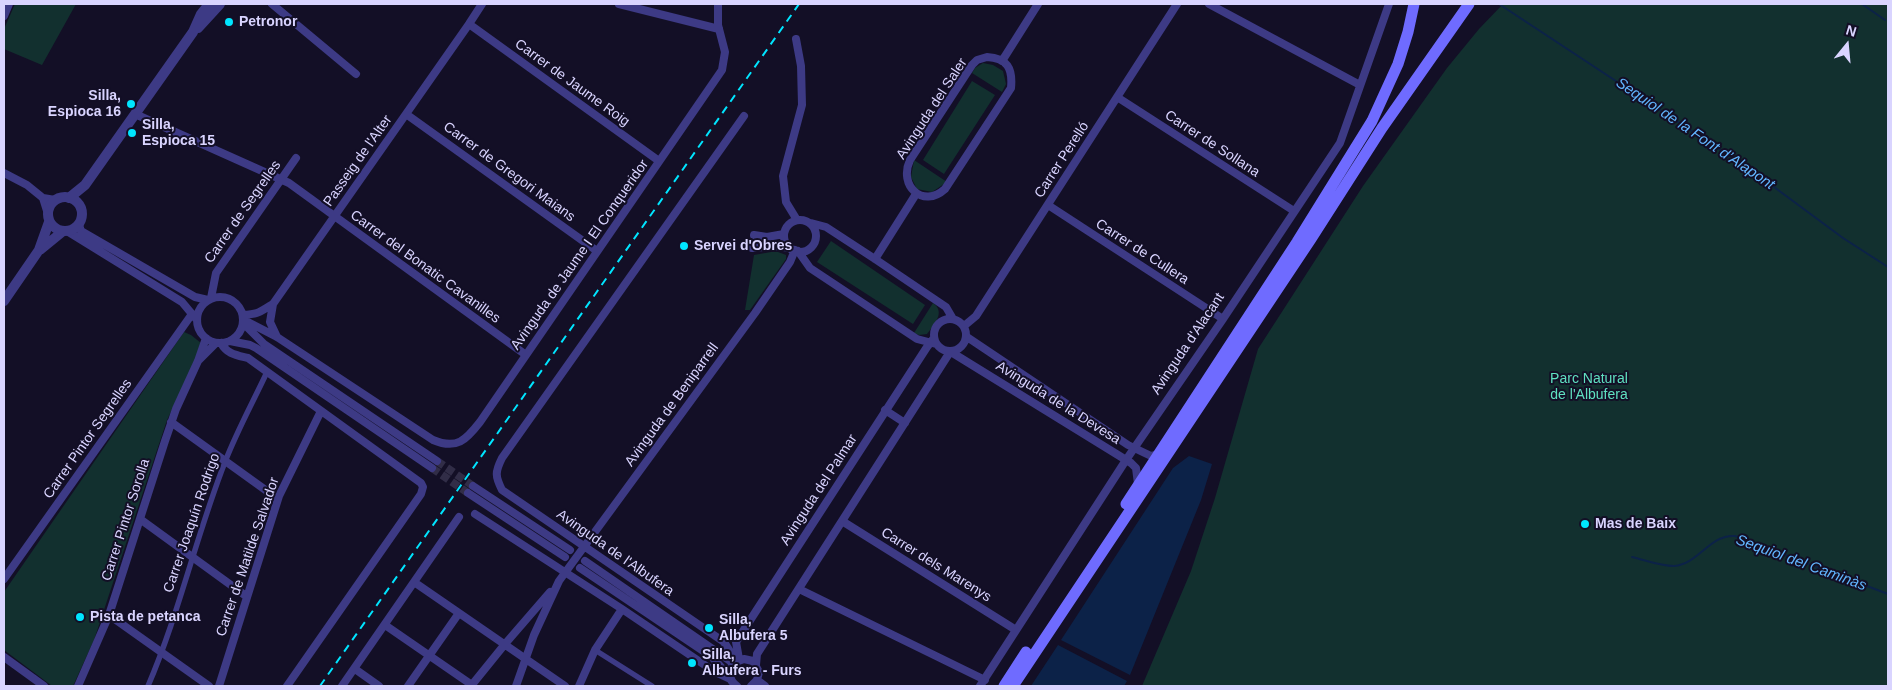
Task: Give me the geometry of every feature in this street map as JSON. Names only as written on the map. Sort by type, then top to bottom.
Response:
[{"type":"main road","points":[[1013,686],[1311,239],[1377,124],[1408,32],[1414,4]]},
{"type":"main road","points":[[1004,686],[1291,250],[1377,124],[1469,4]]},
{"type":"street","points":[[4,16],[9,4]]},
{"type":"street","points":[[194,32],[201,14],[209,4]]},
{"type":"street","points":[[69,198],[85,185],[194,32],[220,4]]},
{"type":"street","points":[[272,4],[356,74]]},
{"type":"street","name":"Passeig de l'Alter","points":[[243,319],[263,312],[272,304],[482,4]]},
{"type":"street","points":[[619,4],[719,29],[718,4]]},
{"type":"street","points":[[875,259],[916,194],[933,196],[942,193],[951,182],[1011,88],[1010,70],[1002,61],[1038,4]]},
{"type":"street","name":"Carrer Perelló","points":[[964,326],[976,316],[1177,4]]},
{"type":"street","points":[[1209,4],[1360,85]]},
{"type":"street","name":"Avinguda d'Alacant","points":[[982,683],[1126,460],[1223,319],[1340,143],[1388,4]]},
{"type":"street","name":"Carrer de Jaume Roig","points":[[469,24],[659,161]]},
{"type":"street","name":"Avinguda de Jaume I El Conqueridor","points":[[277,336],[433,440],[451,445],[466,439],[722,70],[725,52],[719,29]]},
{"type":"street","points":[[796,39],[801,66],[802,105],[783,176],[786,202],[797,220]]},
{"type":"street","name":"Avinguda del Saler","points":[[916,194],[912,190],[906,174],[912,157],[972,65],[977,60],[986,57],[1002,61]]},
{"type":"street","name":"Carrer de Sollana","points":[[1117,97],[1294,212]]},
{"type":"street","name":"Carrer del Bonatic Cavanilles","points":[[136,114],[289,183],[334,218],[526,355]]},
{"type":"street","name":"Carrer de Gregori Maians","points":[[406,114],[598,250]]},
{"type":"street","name":"Avinguda de l'Albufera","points":[[736,661],[724,642],[502,490],[496,478],[502,458],[744,116]]},
{"type":"street","name":"Carrer de Segrelles","points":[[209,299],[216,273],[296,158]]},
{"type":"street","points":[[4,173],[26,185],[43,198],[55,200]]},
{"type":"street","points":[[39,250],[65,232],[78,226],[82,218],[85,185]]},
{"type":"street","points":[[4,301],[39,250],[51,204],[63,197],[77,202],[82,209]]},
{"type":"street","points":[[43,198],[48,218],[54,228],[65,232],[182,302],[194,317],[199,330],[206,338],[218,343],[233,355],[248,358],[421,483],[423,488],[421,494],[287,686]]},
{"type":"street","name":"Carrer de Cullera","points":[[1048,205],[1223,319]]},
{"type":"street","points":[[756,665],[757,654],[950,352],[961,348],[967,337],[964,326],[953,319],[946,307],[826,227],[802,220],[797,220],[788,225],[784,234],[785,240],[810,268],[917,339],[933,342],[940,348],[950,352]]},
{"type":"street","points":[[752,248],[776,246],[794,250],[809,249],[815,242],[816,234],[811,223]]},
{"type":"street","points":[[78,226],[81,230],[195,297],[209,299],[227,298],[234,301],[240,308],[243,319],[241,332],[230,341]]},
{"type":"street","points":[[754,235],[767,237],[784,234]]},
{"type":"street","name":"Avinguda de Beniparrell","points":[[559,581],[737,335],[755,313],[790,262],[794,250]]},
{"type":"street","name":"Carrer de Segrelles","points":[[214,282],[227,298]]},
{"type":"street","points":[[194,317],[209,299]]},
{"type":"street","points":[[272,304],[270,322],[277,336]]},
{"type":"street","name":"Carrer Pintor Segrelles","points":[[4,579],[194,317]]},
{"type":"street","points":[[243,319],[277,336]]},
{"type":"street","points":[[218,343],[230,341],[256,348],[435,465],[264,344],[243,319]]},
{"type":"street","points":[[933,342],[937,324],[947,319],[953,319]]},
{"type":"street","name":"Avinguda de la Devesa","points":[[967,337],[1135,449],[1150,456],[1158,454]]},
{"type":"street","name":"Carrer Pintor Sorolla","points":[[78,686],[109,615],[171,422],[206,338]]},
{"type":"street","name":"Avinguda del Palmar","points":[[733,682],[729,671],[736,661],[736,642],[885,410],[933,342]]},
{"type":"street","name":"Carrer Pintor Sorolla","points":[[198,361],[218,343]]},
{"type":"street","name":"Avinguda de la Devesa","points":[[950,352],[1126,460],[1136,468],[1138,485]]},
{"type":"street","name":"Carrer Joaquín Rodrigo","points":[[148,686],[163,653],[192,557],[225,461],[266,372]]},
{"type":"street","points":[[885,410],[905,423]]},
{"type":"street","name":"Carrer de Matilde Salvador","points":[[218,686],[278,499],[321,411]]},
{"type":"street","points":[[171,422],[278,499]]},
{"type":"street","name":"Avinguda de l'Albufera","points":[[468,493],[567,554],[473,486]]},
{"type":"street","points":[[475,514],[733,682]]},
{"type":"street","points":[[342,686],[459,518]]},
{"type":"street","points":[[140,519],[246,596]]},
{"type":"street","name":"Carrer dels Marenys","points":[[842,520],[1016,630]]},
{"type":"street","name":"Avinguda de l'Albufera","points":[[733,682],[716,660],[582,564],[736,661]]},
{"type":"street","points":[[385,625],[430,654],[472,685],[559,581]]},
{"type":"street","points":[[516,686],[559,581]]},
{"type":"street","points":[[414,582],[566,686]]},
{"type":"street","points":[[799,588],[982,683]]},
{"type":"street","points":[[579,686],[595,650],[622,609]]},
{"type":"street","points":[[408,686],[459,613]]},
{"type":"street","points":[[109,615],[210,686]]},
{"type":"street","points":[[595,650],[652,686]]},
{"type":"street","points":[[4,657],[44,686]]},
{"type":"street","points":[[736,661],[749,659],[756,665],[759,672],[757,680],[751,686]]},
{"type":"street","points":[[355,669],[379,686]]},
{"type":"street","points":[[757,680],[765,686]]},
{"type":"green space","points":[[15,4],[76,4],[42,65],[4,49],[4,29]]},
{"type":"green space","name":"Parc Natural de l'Albufera","points":[[1503,4],[1888,4],[1888,686],[1142,686],[1191,571],[1215,498],[1258,349],[1363,186],[1447,68],[1479,29]]},
{"type":"green space","points":[[983,63],[993,65],[1003,71],[1006,84],[1002,92],[972,73],[975,68]]},
{"type":"green space","points":[[972,81],[995,95],[944,174],[923,160]]},
{"type":"green space","points":[[914,160],[947,182],[932,192],[917,189],[911,177]]},
{"type":"green space","points":[[831,241],[925,305],[913,324],[817,262]]},
{"type":"green space","points":[[771,252],[786,255],[786,259],[750,310],[745,310],[754,255]]},
{"type":"green space","points":[[933,303],[939,310],[935,323],[927,334],[919,335],[914,333]]},
{"type":"green space","points":[[184,332],[201,343],[201,349],[167,420],[94,640],[73,686],[52,686],[4,650],[4,592]]},
{"type":"water","points":[[1189,456],[1212,464],[1201,500],[1130,675],[1061,640],[1173,468]]},
{"type":"water","points":[[1058,645],[1127,681],[1124,686],[1031,686]]},
{"type":"waterway","name":"Sequiol de la Font d’Alapont","points":[[1499,4],[1751,170],[1843,238],[1888,267]]},
{"type":"waterway","points":[[1862,4],[1885,20]]},
{"type":"waterway","name":"Sequiol del Caminàs","points":[[1632,557],[1674,566],[1691,560],[1718,540],[1735,536],[1888,594]]},
{"type":"tunnel","points":[[437,461],[473,486]]},
{"type":"tunnel","points":[[432,468],[468,493]]},
{"type":"railway","points":[[320,686],[799,4]]},
{"type":"place","name":"Petronor","points":[[229,22]]},
{"type":"place","name":"Silla, Espioca 16","points":[[131,104]]},
{"type":"place","name":"Silla, Espioca 15","points":[[132,133]]},
{"type":"place","name":"Servei d'Obres","points":[[684,246]]},
{"type":"place","name":"Mas de Baix","points":[[1585,524]]},
{"type":"place","name":"Pista de petanca","points":[[80,617]]},
{"type":"place","name":"Silla, Albufera 5","points":[[709,628]]},
{"type":"place","name":"Silla, Albufera - Furs","points":[[692,663]]}]
